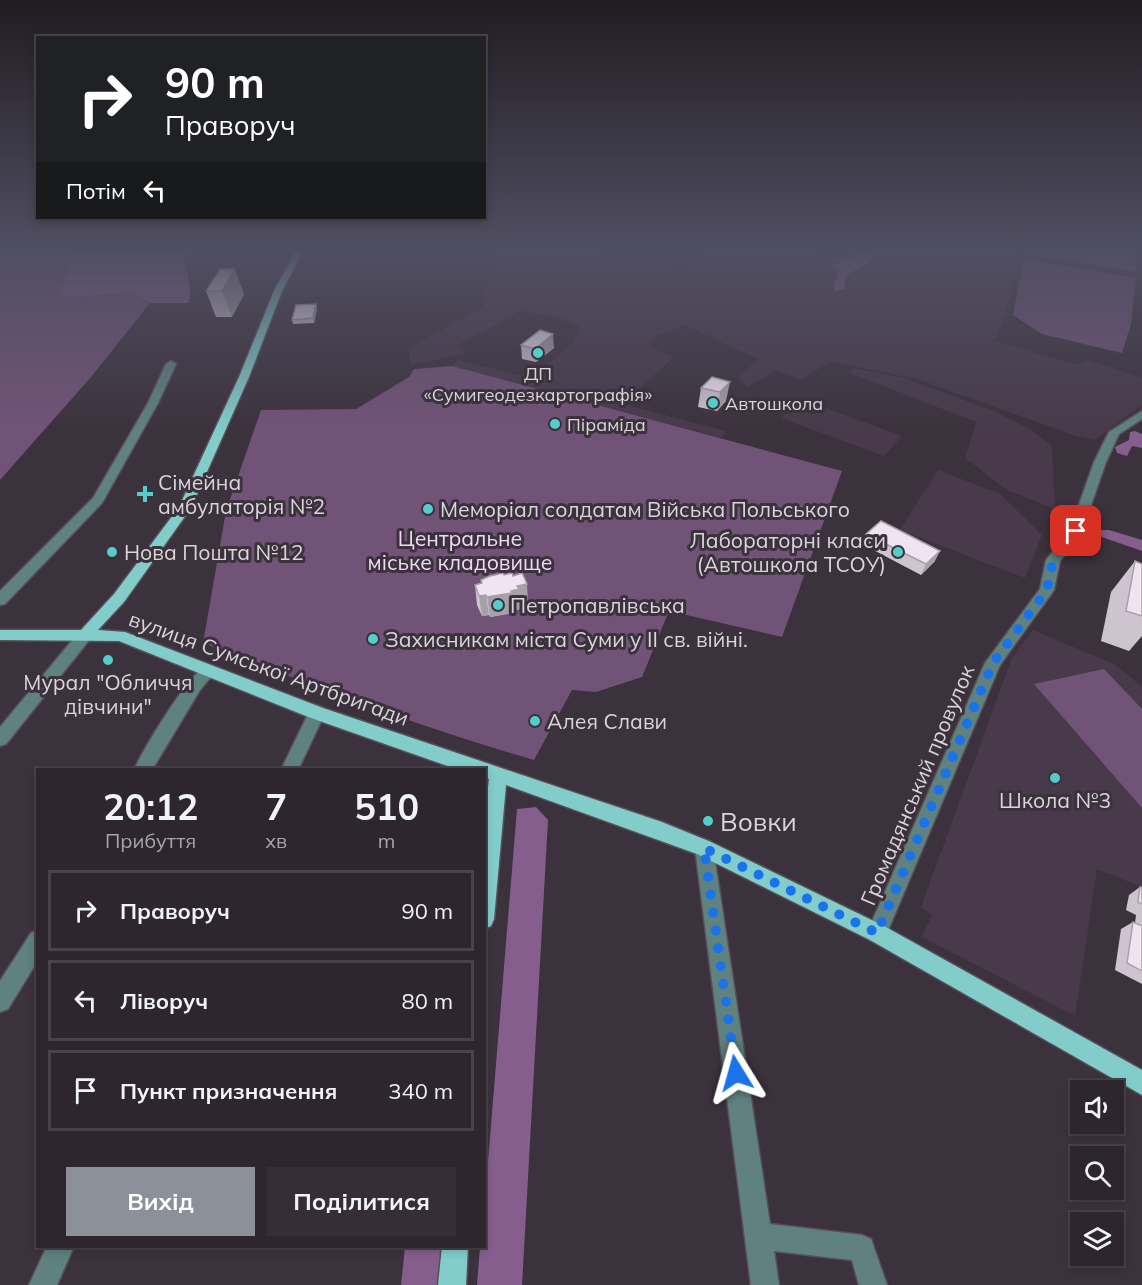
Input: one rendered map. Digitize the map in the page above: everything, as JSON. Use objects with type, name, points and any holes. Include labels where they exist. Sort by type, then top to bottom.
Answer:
[{"type":"main road","points":[[85,635],[119,598],[185,508],[244,376],[270,311]]},
{"type":"main road","name":"вулиця Сумської Артбригади","points":[[0,635],[120,636],[207,672],[476,768]]},
{"type":"main road","points":[[486,846],[488,772]]},
{"type":"main road","name":"вулиця Сумської Артбригади","points":[[488,772],[662,831],[704,848],[877,933],[1142,1083]]},
{"type":"main road","points":[[452,1285],[455,1248]]},
{"type":"street","points":[[0,600],[98,500],[153,403],[171,364]]},
{"type":"street","name":"Громадянський провулок","points":[[877,933],[993,663],[1047,590],[1053,560],[1076,531],[1100,462],[1114,432],[1142,414]]},
{"type":"street","points":[[0,739],[85,635]]},
{"type":"street","points":[[143,768],[194,686],[207,672]]},
{"type":"street","points":[[290,768],[318,713]]},
{"type":"street","points":[[704,848],[765,1285]]},
{"type":"street","points":[[0,1001],[36,943]]},
{"type":"street","points":[[759,1236],[862,1248],[873,1285]]},
{"type":"street","points":[[43,1285],[60,1248]]},
{"type":"shaded area","points":[[477,311],[1006,311],[995,341],[1078,365],[1088,360],[1142,378],[1142,405],[1095,440],[1076,436],[917,379],[831,361],[800,380],[776,370],[748,387],[738,377],[759,359],[685,325],[654,337],[650,347],[674,357],[623,404],[726,431],[722,438],[452,366],[458,360],[531,378],[574,342],[580,327],[556,316],[521,311],[459,344],[465,354],[410,365],[409,348]]},
{"type":"shaded area","points":[[854,368],[904,378],[996,412],[1031,430],[1052,446],[1055,509],[1007,490],[965,458],[976,422],[850,373]]},
{"type":"shaded area","points":[[795,407],[814,414],[823,407],[902,436],[884,456],[781,418]]},
{"type":"shaded area","points":[[1135,431],[1142,434],[1142,448],[1132,446],[1127,456],[1117,453],[1115,447],[1129,440],[1130,432]]},
{"type":"shaded area","points":[[938,470],[1000,494],[1042,535],[1025,578],[900,530]]},
{"type":"shaded area","points":[[1097,530],[1109,530],[1142,540],[1142,551],[1099,536],[1095,533]]},
{"type":"shaded area","name":"Школа №3","points":[[1033,630],[1116,665],[1142,687],[1142,887],[1097,869],[1075,1016],[922,937],[932,915],[921,907],[1012,658]]},
{"type":"shaded area","points":[[536,807],[548,820],[522,1285],[477,1285],[480,1248],[486,1248],[486,1186],[517,809]]},
{"type":"shaded area","points":[[405,1248],[445,1248],[441,1285],[401,1285]]},
{"type":"green space","points":[[0,311],[144,311],[91,377],[0,480]]},
{"type":"green space","points":[[1014,311],[1132,311],[1122,353],[1042,334],[1013,315]]},
{"type":"green space","name":"Центральне міське кладовище","points":[[452,366],[842,471],[782,637],[669,611],[642,677],[596,692],[572,690],[534,760],[409,720],[203,643],[226,511],[261,410],[356,409],[409,377],[414,369]]},
{"type":"green space","points":[[1104,669],[1142,709],[1142,808],[1034,684]]},
{"type":"building","points":[[294,311],[315,311],[313,318],[292,320]]},
{"type":"building","points":[[540,330],[553,334],[535,349],[521,345]]},
{"type":"building","points":[[712,377],[730,382],[720,392],[701,388]]},
{"type":"building","points":[[881,521],[940,551],[926,564],[866,534]]},
{"type":"building","points":[[1135,561],[1142,564],[1142,616],[1126,611]]},
{"type":"building","points":[[503,573],[504,575],[512,573],[513,576],[522,573],[527,584],[517,586],[519,589],[511,591],[512,593],[479,596],[475,585],[482,583],[481,580],[490,576]]},
{"type":"building","points":[[1140,887],[1142,888],[1142,904],[1138,902]]},
{"type":"building","points":[[1133,922],[1142,926],[1142,971],[1127,963]]},
{"type":"place","name":"ДП «Сумигеодезкартографія»","points":[[538,353]]},
{"type":"place","name":"Автошкола","points":[[713,403]]},
{"type":"place","name":"Піраміда","points":[[555,424]]},
{"type":"place","name":"Сімейна амбулаторія №2","points":[[145,494]]},
{"type":"place","name":"Меморіал солдатам Війська Польського","points":[[428,509]]},
{"type":"place","name":"Нова Пошта №12","points":[[112,552]]},
{"type":"place","name":"Лабораторні класи (Автошкола ТСОУ)","points":[[898,552]]},
{"type":"place","name":"Петропавлівська","points":[[498,605]]},
{"type":"place","name":"Захисникам міста Суми у ІІ св. війні.","points":[[373,639]]},
{"type":"place","name":"Мурал \"Обличчя дівчини\"","points":[[108,660]]},
{"type":"place","name":"Алея Слави","points":[[535,721]]},
{"type":"place","name":"Школа №3","points":[[1055,778]]},
{"type":"place","name":"Вовки","points":[[708,821]]},
{"type":"route","points":[[736,1073],[704,848],[877,933],[993,663],[1047,590],[1053,560],[1076,531]]}]
